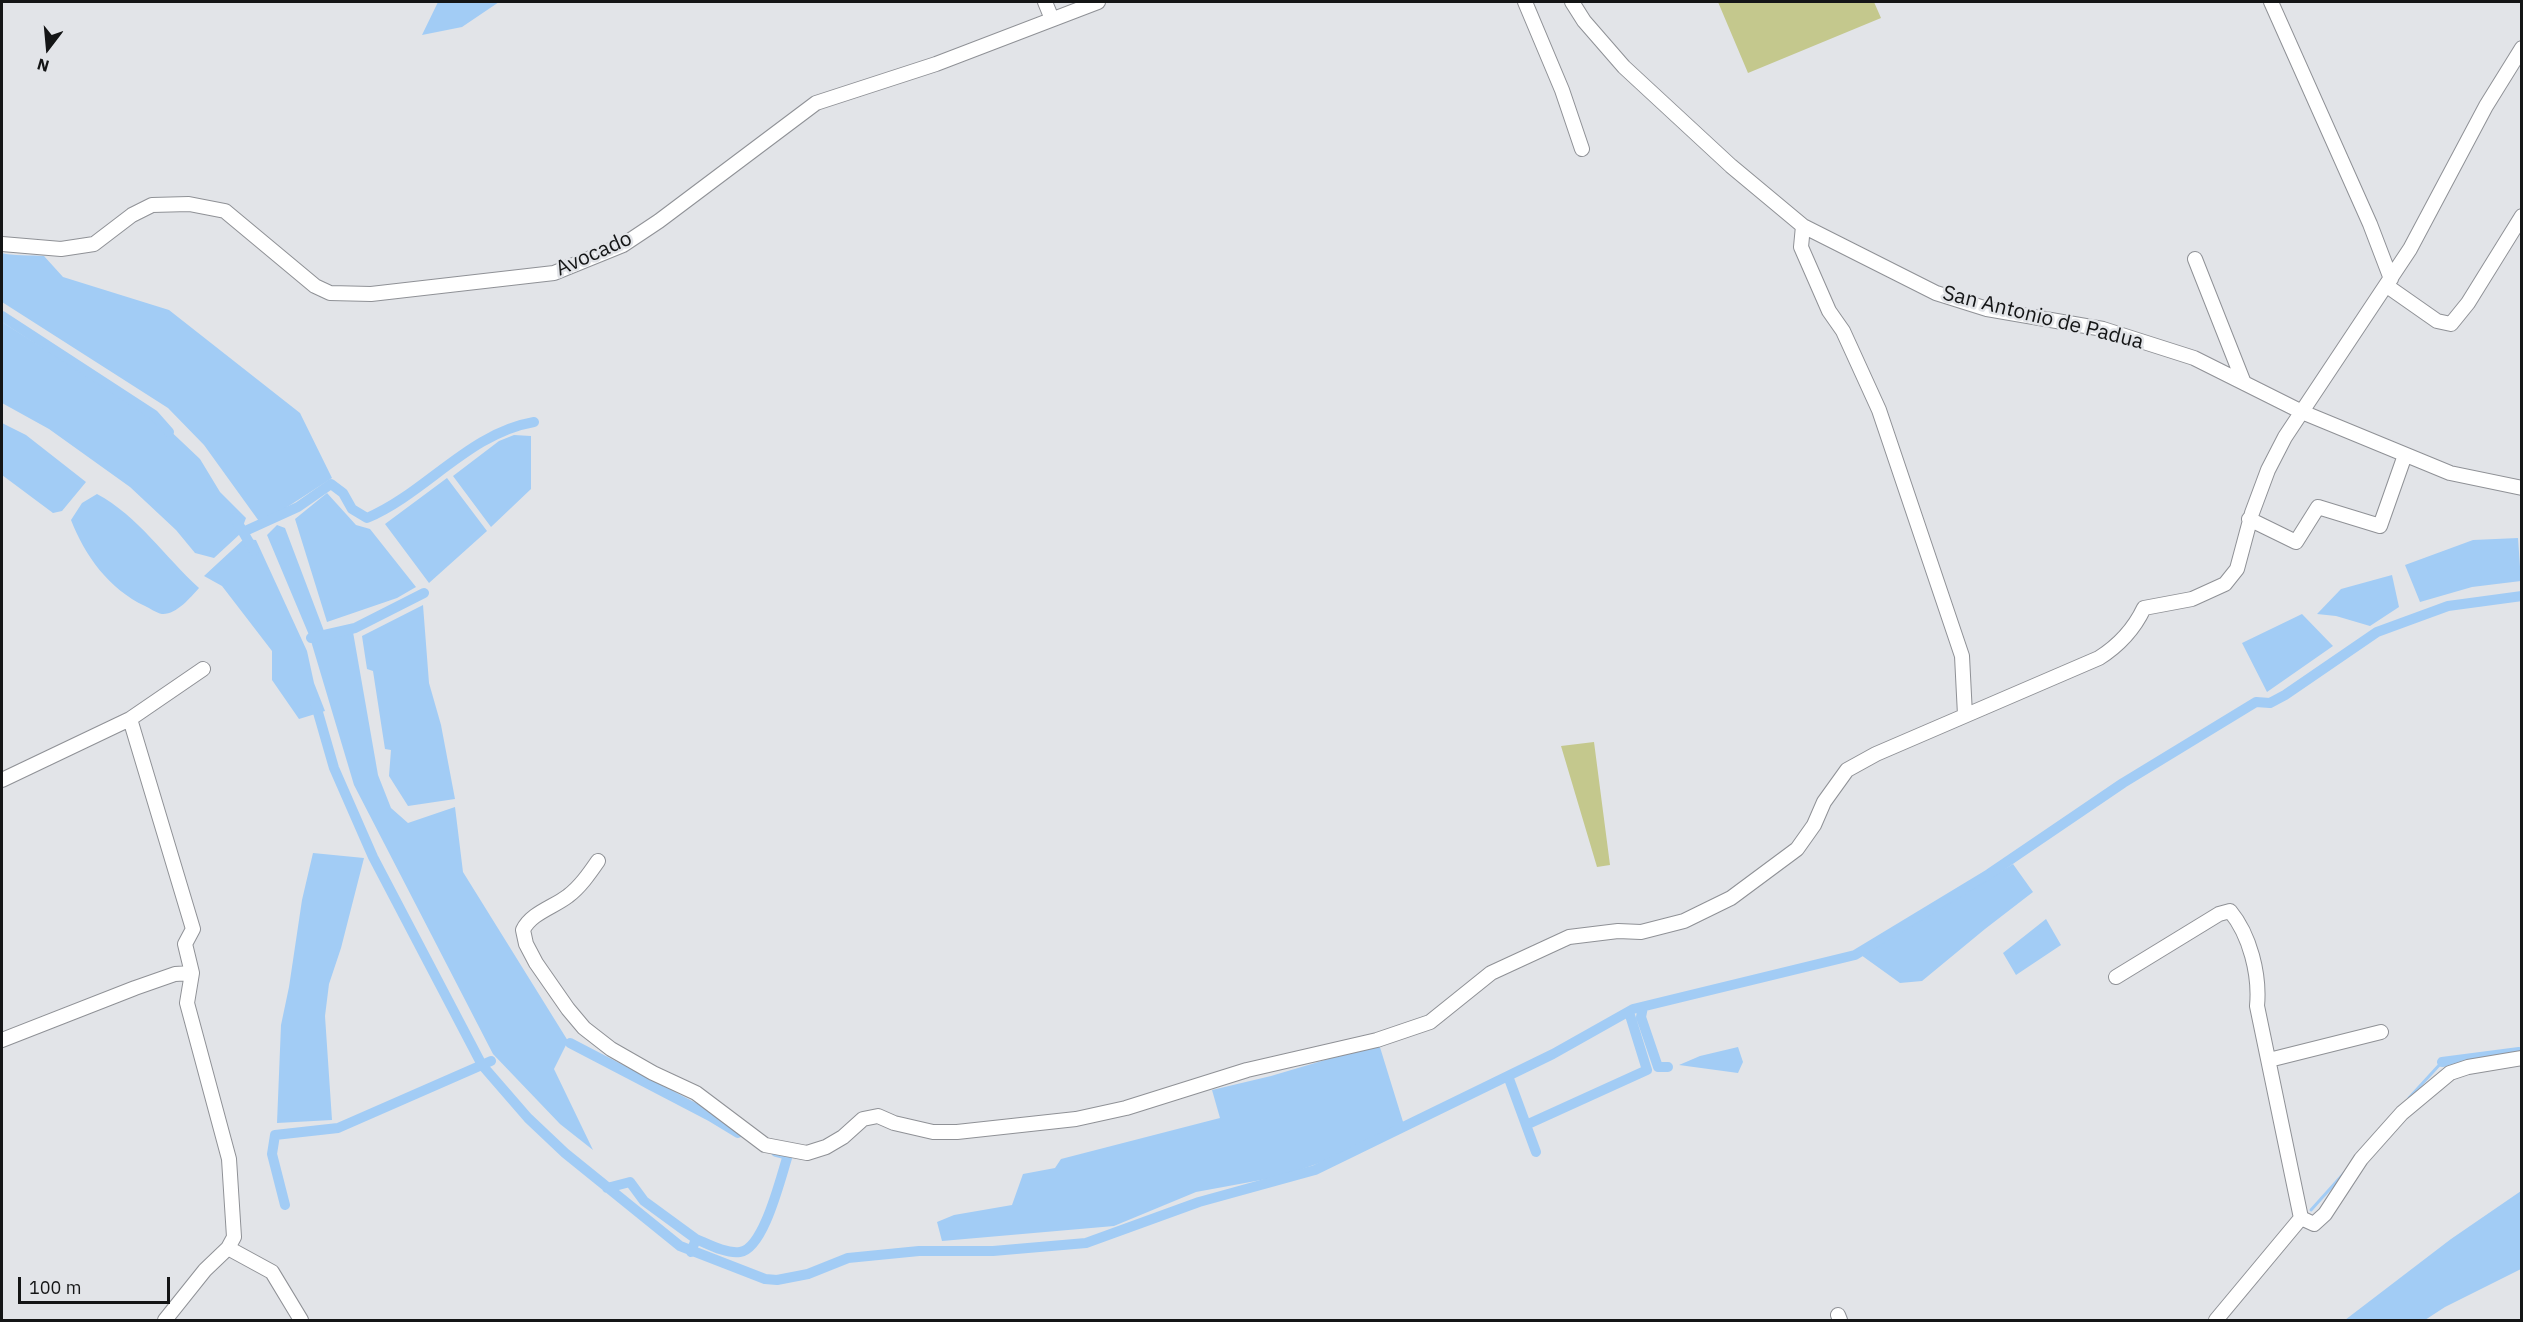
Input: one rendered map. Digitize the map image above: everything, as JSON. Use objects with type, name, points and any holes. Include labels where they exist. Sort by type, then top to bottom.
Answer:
[{"type":"street","points":[[1045,2],[1052,19]]},
{"type":"street","name":"Avocado","points":[[2,244],[61,249],[94,244],[132,215],[152,205],[189,204],[225,211],[315,286],[330,293],[371,294],[554,273],[623,245],[659,221],[816,103],[936,64],[1098,2]]},
{"type":"street","points":[[1525,2],[1562,90],[1582,149]]},
{"type":"street","name":"San Antonio de Padua","points":[[1572,2],[1584,21],[1624,67],[1731,166],[1803,226],[1936,293],[1987,309],[2103,329],[2194,358],[2302,412],[2404,455],[2463,478],[2522,488]]},
{"type":"street","points":[[2271,2],[2370,224],[2389,282],[2437,321],[2451,324],[2468,303],[2522,216]]},
{"type":"street","points":[[598,861],[585,880],[568,896],[530,919],[523,930],[526,945],[568,1009],[584,1028],[611,1049],[653,1073],[696,1093],[765,1145],[807,1153],[826,1147],[843,1137],[863,1119],[878,1116],[933,1132],[957,1132],[1076,1119],[1126,1108],[1247,1070],[1377,1040],[1430,1022],[1491,973],[1569,937],[1618,931],[1641,932],[1684,921],[1731,898],[1797,849],[1815,825],[1824,802],[1846,770],[1876,754],[2099,658],[2116,647],[2138,620],[2144,608],[2192,599],[2224,585],[2237,569],[2250,519],[2268,470],[2285,437],[2410,249],[2486,106],[2522,48]]},
{"type":"street","points":[[1803,226],[1801,247],[1829,311],[1843,331],[1879,410],[1962,656],[1965,715]]},
{"type":"street","points":[[2195,259],[2244,383]]},
{"type":"street","points":[[2250,519],[2296,542],[2318,507],[2380,526],[2404,455]]},
{"type":"street","points":[[2,780],[130,719],[203,669]]},
{"type":"street","points":[[130,719],[193,929],[185,944],[192,973],[187,1003],[229,1160],[234,1237],[228,1248],[205,1270],[165,1320]]},
{"type":"street","points":[[2115,976],[2219,914],[2230,911],[2242,925],[2259,985],[2257,1006],[2301,1218]]},
{"type":"street","points":[[2,1040],[135,988],[175,974],[192,973]]},
{"type":"street","points":[[2269,1060],[2381,1032]]},
{"type":"street","points":[[2301,1218],[2314,1224],[2325,1214],[2361,1159],[2402,1113],[2450,1073],[2468,1067],[2522,1058]]},
{"type":"street","points":[[2216,1320],[2301,1218]]},
{"type":"street","points":[[228,1248],[272,1272],[302,1320]]},
{"type":"green space","points":[[1718,2],[1874,2],[1881,18],[1748,73]]},
{"type":"green space","points":[[1594,742],[1610,865],[1597,867],[1561,746]]},
{"type":"water","points":[[438,2],[499,2],[462,27],[422,35]]},
{"type":"water","points":[[2,253],[44,256],[63,277],[169,310],[300,413],[332,478],[261,524],[204,445],[168,408],[2,302]]},
{"type":"water","points":[[2,322],[163,424],[200,459],[220,492],[246,518],[240,534],[214,558],[195,553],[176,530],[130,487],[49,429],[2,403]]},
{"type":"water","points":[[2,423],[26,435],[86,482],[62,511],[53,513],[2,475]]},
{"type":"water","points":[[514,435],[531,436],[531,489],[491,527],[453,476],[499,441]]},
{"type":"water","points":[[447,478],[487,531],[429,583],[385,524]]},
{"type":"water","points":[[327,493],[356,525],[370,529],[416,587],[397,598],[327,622],[295,519]]},
{"type":"water","points":[[97,494],[112,503],[138,525],[199,588],[177,609],[162,614],[132,599],[109,581],[91,559],[71,520],[82,503]]},
{"type":"water","points":[[277,525],[285,528],[324,631],[309,635],[267,535]]},
{"type":"water","points":[[2518,538],[2521,581],[2472,587],[2420,602],[2405,565],[2473,540]]},
{"type":"water","points":[[244,539],[256,540],[307,651],[314,683],[325,711],[299,719],[272,680],[272,651],[222,586],[204,576]]},
{"type":"water","points":[[2392,575],[2399,607],[2370,626],[2336,616],[2317,614],[2341,589]]},
{"type":"water","points":[[423,605],[429,683],[441,725],[455,799],[408,806],[389,776],[391,750],[385,749],[373,671],[367,669],[362,636]]},
{"type":"water","points":[[2302,614],[2333,646],[2267,692],[2242,643]]},
{"type":"water","points":[[353,632],[378,775],[391,808],[408,823],[455,807],[463,872],[568,1041],[554,1069],[593,1150],[560,1124],[493,1054],[354,785],[311,641]]},
{"type":"water","points":[[313,853],[364,858],[341,948],[329,984],[325,1016],[332,1120],[277,1123],[281,1025],[302,900]]},
{"type":"water","points":[[2013,864],[2033,892],[1922,981],[1900,983],[1861,955]]},
{"type":"water","points":[[2046,919],[2061,945],[2016,975],[2003,953]]},
{"type":"water","points":[[1379,1044],[1404,1125],[1322,1162],[1283,1176],[1196,1192],[1114,1226],[942,1241],[937,1222],[954,1215],[1012,1205],[1023,1174],[1055,1168],[1061,1159],[1220,1118],[1212,1090],[1271,1076]]},
{"type":"water","points":[[1738,1047],[1743,1062],[1738,1073],[1679,1065],[1700,1056]]},
{"type":"water","points":[[2521,1191],[2521,1269],[2445,1307],[2425,1320],[2345,1320],[2451,1239]]},
{"type":"waterway","points":[[2,316],[154,415],[169,432]]},
{"type":"waterway","points":[[243,532],[298,507],[331,484],[343,493],[352,509],[367,518],[409,494],[489,438],[511,428],[534,422]]},
{"type":"waterway","points":[[235,518],[254,551]]},
{"type":"waterway","points":[[311,638],[355,628],[424,593]]},
{"type":"waterway","points":[[315,702],[334,768],[373,857],[482,1065],[528,1118],[565,1153],[680,1246],[765,1279],[777,1280],[808,1274],[848,1258],[919,1251],[993,1251],[1086,1243],[1199,1202],[1315,1170],[1553,1054],[1633,1009],[1855,955],[1989,874],[2123,783],[2256,702],[2270,703],[2285,695],[2377,632],[2448,606],[2522,596]]},
{"type":"waterway","points":[[1643,1007],[1641,1017],[1658,1067],[1668,1067]]},
{"type":"waterway","points":[[1526,1125],[1647,1070],[1629,1012]]},
{"type":"waterway","points":[[570,1043],[738,1133]]},
{"type":"waterway","points":[[2442,1062],[2519,1052]]},
{"type":"waterway","points":[[285,1205],[272,1154],[275,1135],[338,1128],[491,1061]]},
{"type":"waterway","points":[[2409,1098],[2442,1062]]},
{"type":"waterway","points":[[1508,1076],[1536,1152]]},
{"type":"waterway","points":[[691,1252],[696,1239],[729,1252],[740,1252],[749,1248],[757,1239],[776,1194],[788,1155],[776,1152]]},
{"type":"waterway","points":[[2311,1210],[2346,1171]]},
{"type":"waterway","points":[[607,1188],[630,1182],[644,1201],[696,1239]]}]
